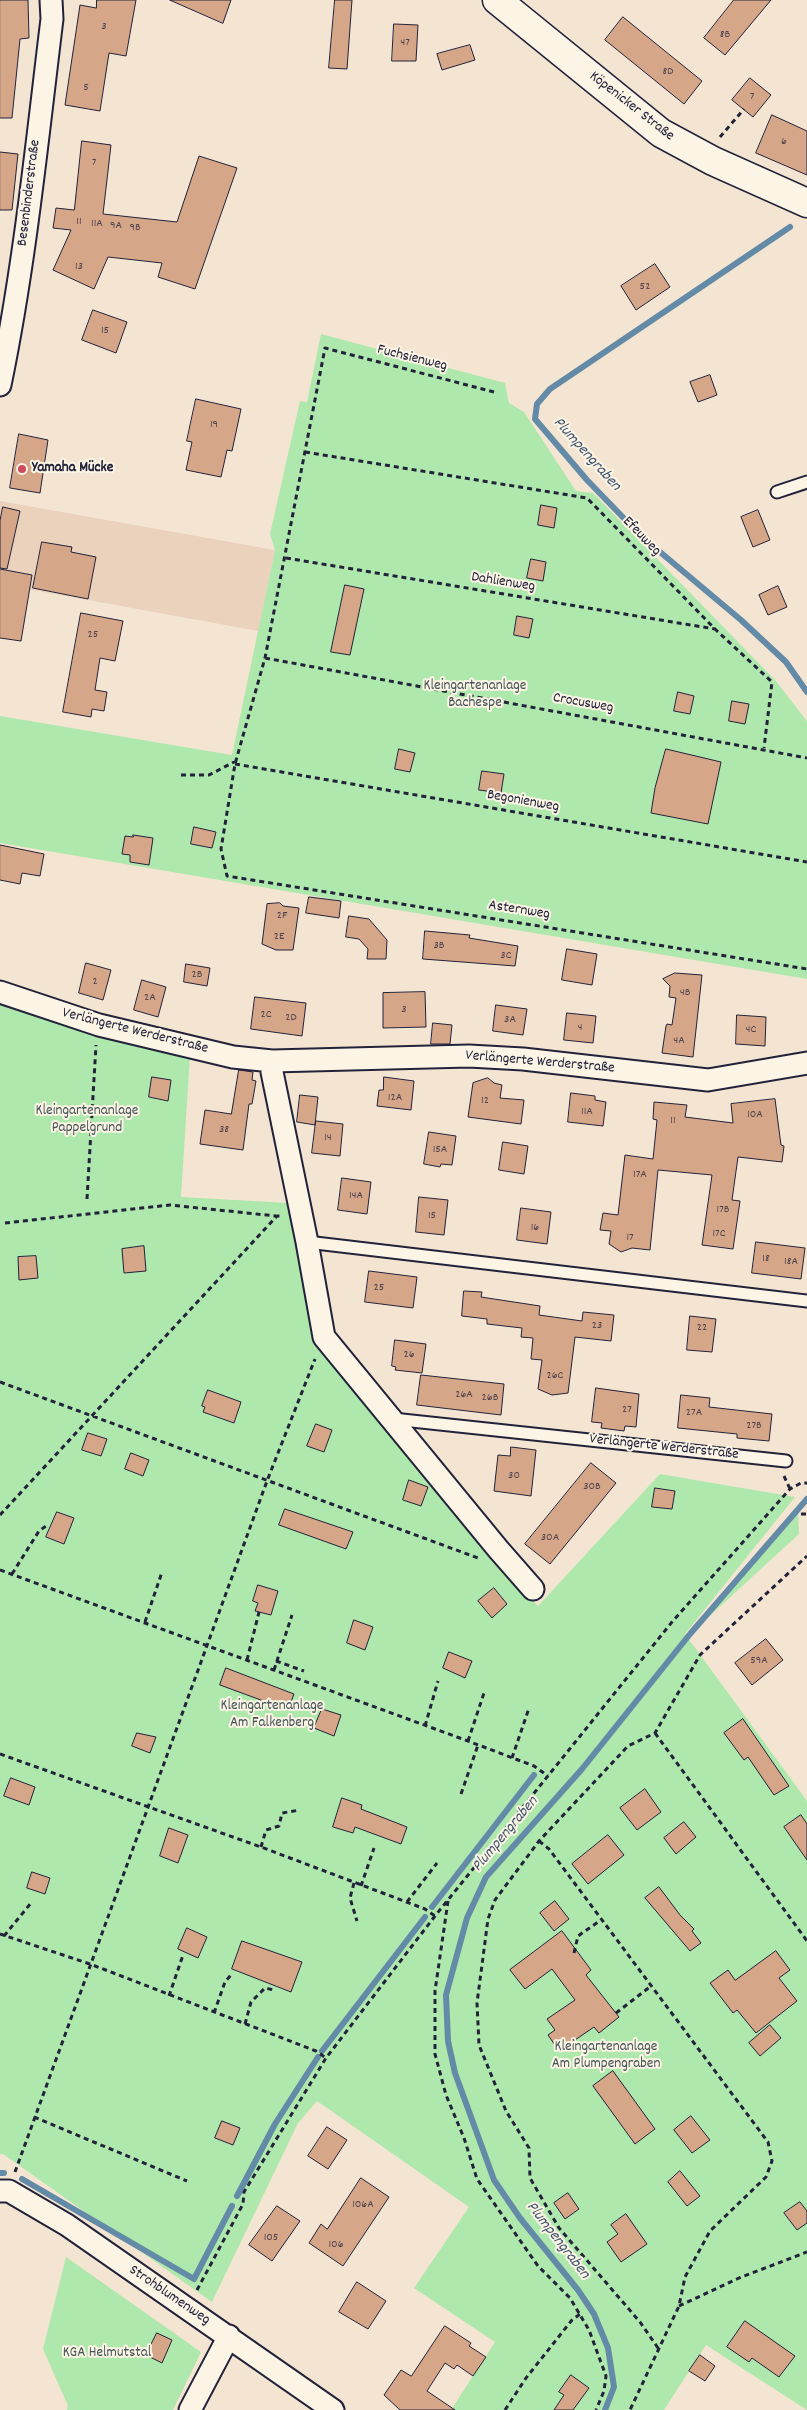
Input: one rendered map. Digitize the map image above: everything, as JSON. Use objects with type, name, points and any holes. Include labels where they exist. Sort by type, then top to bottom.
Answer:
[{"type":"main road","name":"Köpenicker Straße","points":[[497,0],[662,133],[706,158],[807,203]]},
{"type":"street","name":"Besenbinderstraße","points":[[0,385],[13,323],[32,188],[52,18],[51,0]]},
{"type":"street","name":"Verlängerte Werderstraße","points":[[0,992],[99,1025],[233,1057],[272,1061],[469,1056],[523,1059],[708,1080],[807,1063]]},
{"type":"street","points":[[272,1061],[272,1072],[307,1242],[324,1337],[533,1589]]},
{"type":"street","name":"Strohblumenweg","points":[[4,2191],[67,2226],[333,2410]]},
{"type":"street","points":[[190,2410],[228,2336]]},
{"type":"lane","points":[[777,492],[807,482]]},
{"type":"lane","points":[[307,1242],[807,1301]]},
{"type":"lane","name":"Verlängerte Werderstraße","points":[[393,1419],[786,1461]]},
{"type":"path","points":[[718,139],[744,109]]},
{"type":"path","name":"Fuchsienweg","points":[[305,452],[325,348],[494,392]]},
{"type":"path","points":[[181,775],[209,775],[236,763],[266,658],[305,452]]},
{"type":"path","name":"Efeuweg","points":[[305,452],[587,498],[716,629],[772,682],[764,748]]},
{"type":"path","name":"Dahlienweg","points":[[286,558],[716,629]]},
{"type":"path","name":"Crocusweg","points":[[266,658],[764,748],[807,758]]},
{"type":"path","name":"Begonienweg","points":[[236,763],[807,862]]},
{"type":"path","name":"Asternweg","points":[[236,763],[220,849],[227,876],[807,969]]},
{"type":"path","points":[[87,1199],[99,1025]]},
{"type":"path","points":[[5,1223],[170,1206],[276,1216],[301,1213]]},
{"type":"path","points":[[0,1516],[276,1216]]},
{"type":"path","points":[[4,2191],[34,2118],[209,1646],[267,1481],[324,1337]]},
{"type":"path","points":[[0,1382],[481,1559],[490,1561],[498,1549]]},
{"type":"path","points":[[186,2309],[243,2204],[244,2192],[326,2058],[435,1916],[672,1622],[790,1489],[801,1483],[807,1483]]},
{"type":"path","points":[[801,1514],[807,1514]]},
{"type":"path","points":[[12,1574],[39,1531],[46,1526]]},
{"type":"path","points":[[658,2348],[640,2322],[559,2228],[530,2178],[529,2148],[506,2111],[479,2045],[477,2003],[488,1919],[494,1900],[539,1841],[628,1746],[655,1734],[700,1655],[807,1556]]},
{"type":"path","points":[[0,1570],[468,1741],[534,1766],[548,1776]]},
{"type":"path","points":[[145,1622],[162,1572]]},
{"type":"path","points":[[247,1660],[259,1612]]},
{"type":"path","points":[[274,1670],[292,1615]]},
{"type":"path","points":[[276,1661],[304,1671]]},
{"type":"path","points":[[425,1726],[438,1681]]},
{"type":"path","points":[[468,1741],[484,1693]]},
{"type":"path","points":[[512,1758],[528,1708]]},
{"type":"path","points":[[655,1734],[807,1941]]},
{"type":"path","points":[[461,1794],[478,1745]]},
{"type":"path","points":[[0,1754],[261,1847],[425,1909],[435,1916]]},
{"type":"path","points":[[261,1847],[266,1830],[279,1826],[282,1814],[300,1810]]},
{"type":"path","points":[[539,1841],[549,1849],[768,2142],[772,2161],[766,2178],[710,2231],[685,2277],[679,2306],[630,2410]]},
{"type":"path","points":[[361,1886],[374,1848]]},
{"type":"path","points":[[407,1902],[437,1863]]},
{"type":"path","points":[[354,1883],[350,1898],[357,1921]]},
{"type":"path","points":[[448,1900],[436,1991],[435,2054],[446,2095],[464,2138],[477,2179],[538,2266],[570,2298],[589,2330],[606,2376],[604,2392],[596,2410]]},
{"type":"path","points":[[31,1903],[2,1935],[90,1964],[316,2051],[326,2058]]},
{"type":"path","points":[[574,1953],[578,1936],[601,1920]]},
{"type":"path","points":[[169,1996],[183,1955]]},
{"type":"path","points":[[214,2013],[226,1982],[231,1975]]},
{"type":"path","points":[[616,2013],[651,1986]]},
{"type":"path","points":[[245,2024],[251,2002],[265,1988],[274,1990]]},
{"type":"path","points":[[34,2118],[187,2181]]},
{"type":"path","points":[[679,2306],[739,2278],[807,2252]]},
{"type":"path","points":[[505,2410],[572,2320],[580,2314]]},
{"type":"shaded area","points":[[0,501],[275,550],[258,631],[0,584]]},
{"type":"green space","name":"Kleingartenanlage Bachespe","points":[[321,334],[505,383],[509,403],[524,412],[576,491],[593,493],[775,680],[807,721],[807,979],[0,843],[0,716],[232,755],[275,550],[270,534],[300,401],[307,402]]},
{"type":"green space","name":"Kleingartenanlage Am Falkenberg","points":[[0,1002],[190,1056],[181,1197],[289,1203],[311,1327],[495,1561],[538,1606],[660,1474],[795,1497],[685,1634],[807,1801],[807,2410],[706,2345],[664,2410],[451,2410],[495,2342],[414,2288],[469,2207],[317,2101],[298,2123],[212,2302],[3,2154],[0,2154]]},
{"type":"green space","points":[[798,1509],[799,1534],[690,1634]]},
{"type":"green space","name":"KGA Helmutstal","points":[[66,2257],[201,2352],[173,2410],[67,2410],[68,2406],[43,2349]]},
{"type":"building","points":[[0,0],[28,0],[29,38],[20,39],[12,118],[0,118]]},
{"type":"building","points":[[97,0],[136,0],[126,56],[109,53],[100,111],[65,105],[80,5],[96,8]]},
{"type":"building","points":[[170,0],[231,0],[223,23]]},
{"type":"building","points":[[335,0],[352,0],[347,69],[329,68]]},
{"type":"building","points":[[734,0],[771,0],[725,55],[704,38]]},
{"type":"building","points":[[623,17],[702,81],[684,104],[605,40]]},
{"type":"building","points":[[394,24],[418,25],[416,61],[392,61]]},
{"type":"building","points":[[470,45],[475,60],[442,70],[437,54]]},
{"type":"building","points":[[750,78],[771,95],[753,117],[732,100]]},
{"type":"building","points":[[772,115],[807,131],[807,175],[756,153]]},
{"type":"building","points":[[82,141],[111,145],[103,214],[177,222],[199,156],[237,168],[195,289],[158,277],[162,263],[108,257],[94,289],[53,270],[71,230],[53,228],[56,208],[74,210]]},
{"type":"building","points":[[0,152],[18,154],[12,210],[0,210]]},
{"type":"building","points":[[655,264],[670,287],[636,310],[621,286]]},
{"type":"building","points":[[93,310],[127,322],[116,353],[82,340]]},
{"type":"building","points":[[710,375],[717,395],[698,402],[690,382]]},
{"type":"building","points":[[196,399],[241,409],[232,451],[227,450],[221,477],[186,470],[192,442],[187,441]]},
{"type":"building","points":[[19,434],[48,440],[40,493],[10,488]]},
{"type":"building","points":[[541,505],[557,508],[554,528],[538,525]]},
{"type":"building","points":[[3,507],[20,511],[7,569],[0,568],[0,521]]},
{"type":"building","points":[[758,510],[770,540],[753,547],[741,517]]},
{"type":"building","points":[[42,542],[72,547],[71,552],[96,557],[88,599],[33,588]]},
{"type":"building","points":[[531,559],[546,562],[543,581],[527,578]]},
{"type":"building","points":[[0,569],[32,575],[21,641],[0,638]]},
{"type":"building","points":[[345,585],[364,589],[350,655],[331,652]]},
{"type":"building","points":[[778,586],[787,607],[768,615],[759,595]]},
{"type":"building","points":[[81,613],[123,621],[115,661],[100,658],[95,690],[107,692],[104,711],[92,709],[91,717],[63,712]]},
{"type":"building","points":[[517,616],[533,619],[529,638],[514,635]]},
{"type":"building","points":[[678,692],[694,696],[690,714],[674,711]]},
{"type":"building","points":[[732,701],[749,704],[745,724],[729,721]]},
{"type":"building","points":[[399,749],[415,753],[410,772],[395,769]]},
{"type":"building","points":[[666,749],[721,762],[708,824],[651,813],[655,788]]},
{"type":"building","points":[[482,771],[504,774],[501,793],[479,790]]},
{"type":"building","points":[[194,827],[216,832],[212,848],[191,844]]},
{"type":"building","points":[[133,835],[153,838],[149,865],[130,862],[130,855],[122,854],[125,836],[133,837]]},
{"type":"building","points":[[0,845],[44,854],[40,876],[22,873],[20,884],[0,880]]},
{"type":"building","points":[[309,897],[341,901],[339,918],[306,913]]},
{"type":"building","points":[[280,903],[283,906],[299,908],[293,950],[276,950],[262,944],[267,904]]},
{"type":"building","points":[[349,916],[369,919],[387,940],[386,959],[367,959],[368,949],[359,939],[346,937]]},
{"type":"building","points":[[425,931],[470,935],[469,938],[518,946],[515,966],[423,959]]},
{"type":"building","points":[[567,949],[597,954],[592,985],[562,980]]},
{"type":"building","points":[[86,963],[111,970],[103,1000],[79,993]]},
{"type":"building","points":[[186,964],[210,968],[207,986],[184,982]]},
{"type":"building","points":[[675,973],[702,975],[693,1057],[662,1053],[666,1026],[667,1024],[672,1025],[676,998],[669,997],[670,986],[663,979]]},
{"type":"building","points":[[142,980],[166,987],[158,1017],[134,1010]]},
{"type":"building","points":[[425,992],[426,1027],[383,1028],[383,993]]},
{"type":"building","points":[[255,997],[306,1003],[302,1036],[251,1029]]},
{"type":"building","points":[[496,1005],[527,1009],[523,1035],[493,1031]]},
{"type":"building","points":[[567,1013],[596,1016],[593,1043],[564,1040]]},
{"type":"building","points":[[737,1015],[766,1017],[765,1046],[736,1044]]},
{"type":"building","points":[[433,1023],[452,1025],[450,1044],[431,1044]]},
{"type":"building","points":[[239,1070],[253,1072],[252,1080],[256,1081],[252,1104],[249,1104],[243,1150],[200,1144],[205,1110],[231,1114]]},
{"type":"building","points":[[152,1077],[171,1080],[168,1101],[149,1097]]},
{"type":"building","points":[[384,1077],[414,1081],[411,1110],[377,1106],[379,1090],[383,1090]]},
{"type":"building","points":[[488,1078],[494,1083],[502,1085],[500,1098],[524,1100],[521,1124],[468,1117],[473,1083]]},
{"type":"building","points":[[571,1093],[595,1096],[595,1100],[606,1102],[603,1126],[568,1122]]},
{"type":"building","points":[[300,1095],[318,1097],[315,1125],[297,1122]]},
{"type":"building","points":[[775,1099],[781,1145],[784,1146],[782,1162],[738,1157],[732,1200],[740,1201],[733,1249],[702,1245],[712,1175],[658,1170],[650,1250],[632,1248],[621,1252],[609,1244],[611,1231],[600,1230],[603,1213],[618,1215],[625,1155],[653,1159],[657,1120],[653,1119],[654,1102],[687,1105],[685,1117],[733,1123],[731,1104]]},
{"type":"building","points":[[316,1121],[343,1124],[340,1156],[312,1153]]},
{"type":"building","points":[[429,1132],[456,1136],[452,1165],[441,1164],[440,1167],[424,1164]]},
{"type":"building","points":[[503,1142],[528,1146],[524,1174],[499,1170]]},
{"type":"building","points":[[342,1178],[371,1182],[367,1214],[338,1210]]},
{"type":"building","points":[[419,1197],[448,1200],[444,1235],[416,1232]]},
{"type":"building","points":[[521,1208],[551,1212],[547,1244],[517,1240]]},
{"type":"building","points":[[756,1242],[805,1248],[801,1279],[752,1273]]},
{"type":"building","points":[[144,1246],[146,1271],[124,1273],[122,1249]]},
{"type":"building","points":[[36,1256],[38,1278],[19,1280],[18,1257]]},
{"type":"building","points":[[369,1271],[417,1277],[413,1308],[365,1302]]},
{"type":"building","points":[[464,1291],[482,1292],[481,1297],[540,1306],[539,1315],[582,1321],[583,1312],[614,1315],[611,1341],[575,1337],[568,1393],[552,1395],[538,1389],[542,1360],[531,1359],[533,1338],[521,1337],[522,1328],[487,1324],[487,1319],[462,1316]]},
{"type":"building","points":[[690,1316],[716,1319],[712,1352],[687,1350]]},
{"type":"building","points":[[395,1340],[426,1344],[422,1373],[395,1370],[396,1367],[392,1366]]},
{"type":"building","points":[[421,1375],[504,1384],[501,1415],[417,1405]]},
{"type":"building","points":[[596,1388],[639,1394],[636,1427],[625,1426],[624,1431],[601,1428],[602,1423],[592,1422]]},
{"type":"building","points":[[208,1390],[241,1402],[234,1423],[203,1412],[205,1407],[202,1406]]},
{"type":"building","points":[[681,1395],[710,1398],[709,1407],[772,1414],[769,1441],[737,1438],[737,1434],[678,1428]]},
{"type":"building","points":[[316,1424],[332,1430],[324,1452],[307,1446]]},
{"type":"building","points":[[88,1433],[107,1439],[101,1456],[82,1450]]},
{"type":"building","points":[[511,1447],[536,1450],[531,1496],[494,1491],[498,1455],[510,1456]]},
{"type":"building","points":[[131,1453],[149,1460],[143,1476],[125,1469]]},
{"type":"building","points":[[591,1463],[616,1483],[550,1564],[525,1544]]},
{"type":"building","points":[[409,1480],[428,1487],[421,1506],[403,1500]]},
{"type":"building","points":[[655,1488],[675,1491],[672,1509],[652,1507]]},
{"type":"building","points":[[285,1509],[353,1532],[346,1549],[279,1525]]},
{"type":"building","points":[[57,1512],[74,1518],[64,1544],[46,1537]]},
{"type":"building","points":[[258,1585],[278,1591],[271,1615],[255,1611],[258,1603],[253,1601]]},
{"type":"building","points":[[494,1588],[507,1604],[492,1618],[478,1601]]},
{"type":"building","points":[[354,1620],[373,1627],[365,1650],[347,1643]]},
{"type":"building","points":[[766,1639],[783,1660],[752,1685],[735,1663]]},
{"type":"building","points":[[449,1652],[472,1661],[465,1678],[443,1668]]},
{"type":"building","points":[[226,1668],[294,1694],[288,1710],[220,1685]]},
{"type":"building","points":[[322,1709],[341,1715],[334,1736],[314,1728]]},
{"type":"building","points":[[743,1719],[789,1786],[774,1795],[748,1757],[744,1760],[724,1733]]},
{"type":"building","points":[[137,1733],[156,1737],[150,1753],[132,1746]]},
{"type":"building","points":[[11,1778],[35,1787],[29,1805],[4,1796]]},
{"type":"building","points":[[645,1789],[661,1812],[637,1830],[620,1808]]},
{"type":"building","points":[[342,1798],[362,1805],[361,1809],[407,1827],[401,1844],[355,1827],[353,1833],[333,1827]]},
{"type":"building","points":[[801,1815],[807,1824],[807,1860],[784,1827]]},
{"type":"building","points":[[684,1822],[696,1837],[676,1854],[664,1838]]},
{"type":"building","points":[[169,1828],[188,1835],[178,1863],[160,1856]]},
{"type":"building","points":[[608,1835],[624,1855],[588,1884],[572,1864]]},
{"type":"building","points":[[32,1872],[50,1878],[45,1894],[27,1888]]},
{"type":"building","points":[[659,1887],[680,1915],[694,1929],[692,1931],[701,1943],[690,1951],[645,1898]]},
{"type":"building","points":[[555,1901],[569,1919],[554,1931],[540,1913]]},
{"type":"building","points":[[187,1928],[207,1937],[198,1958],[178,1949]]},
{"type":"building","points":[[562,1931],[591,1970],[586,1975],[619,2017],[599,2033],[594,2027],[559,2051],[548,2035],[555,2030],[547,2019],[575,2000],[552,1969],[525,1989],[510,1970]]},
{"type":"building","points":[[242,1941],[302,1962],[291,1992],[232,1969]]},
{"type":"building","points":[[776,1951],[790,1970],[779,1978],[797,2001],[756,2033],[737,2010],[733,2013],[710,1983],[728,1970],[735,1980]]},
{"type":"building","points":[[770,2025],[781,2038],[760,2056],[749,2043]]},
{"type":"building","points":[[613,2071],[655,2129],[635,2144],[593,2086]]},
{"type":"building","points":[[691,2116],[710,2140],[692,2153],[674,2130]]},
{"type":"building","points":[[222,2121],[240,2128],[233,2145],[215,2138]]},
{"type":"building","points":[[327,2127],[347,2140],[328,2169],[308,2156]]},
{"type":"building","points":[[680,2171],[700,2196],[687,2206],[668,2182]]},
{"type":"building","points":[[361,2178],[389,2197],[343,2266],[309,2243],[321,2224],[327,2229]]},
{"type":"building","points":[[568,2193],[579,2209],[565,2219],[554,2203]]},
{"type":"building","points":[[800,2202],[807,2211],[807,2223],[797,2230],[784,2213]]},
{"type":"building","points":[[277,2206],[300,2221],[272,2261],[249,2245]]},
{"type":"building","points":[[626,2214],[647,2244],[621,2262],[607,2242],[618,2234],[611,2225]]},
{"type":"building","points":[[357,2282],[386,2301],[368,2329],[339,2312]]},
{"type":"building","points":[[745,2321],[795,2356],[779,2377],[752,2358],[749,2362],[727,2347]]},
{"type":"building","points":[[445,2326],[471,2343],[469,2346],[486,2357],[473,2376],[457,2365],[454,2369],[445,2363],[427,2391],[455,2410],[400,2410],[384,2395],[401,2370],[411,2376]]},
{"type":"building","points":[[157,2333],[172,2340],[162,2363],[146,2355]]},
{"type":"building","points":[[700,2355],[715,2366],[705,2381],[689,2371]]},
{"type":"building","points":[[571,2375],[589,2388],[573,2410],[554,2410],[564,2395],[559,2392]]},
{"type":"waterway","name":"Plumpengraben","points":[[790,227],[550,389],[537,404],[535,419],[587,480],[641,536],[741,620],[786,662],[807,692]]},
{"type":"waterway","name":"Plumpengraben","points":[[605,2410],[614,2387],[608,2348],[594,2314],[578,2290],[520,2218],[494,2180],[455,2073],[448,2041],[446,1995],[467,1918],[486,1877],[582,1769],[690,1634],[807,1499]]},
{"type":"waterway","points":[[432,1907],[534,1775]]},
{"type":"waterway","points":[[322,2051],[425,1917]]},
{"type":"waterway","points":[[237,2196],[275,2124],[318,2057]]},
{"type":"waterway","points":[[22,2179],[194,2279],[232,2206]]},
{"type":"place","name":"Yamaha Mücke","points":[[22,469]]},
{"type":"park label","name":"Kleingartenanlage Pappelgrund","points":[[87,1120]]},
{"type":"park label","name":"Kleingartenanlage Am Plumpengraben","points":[[606,2056]]}]
